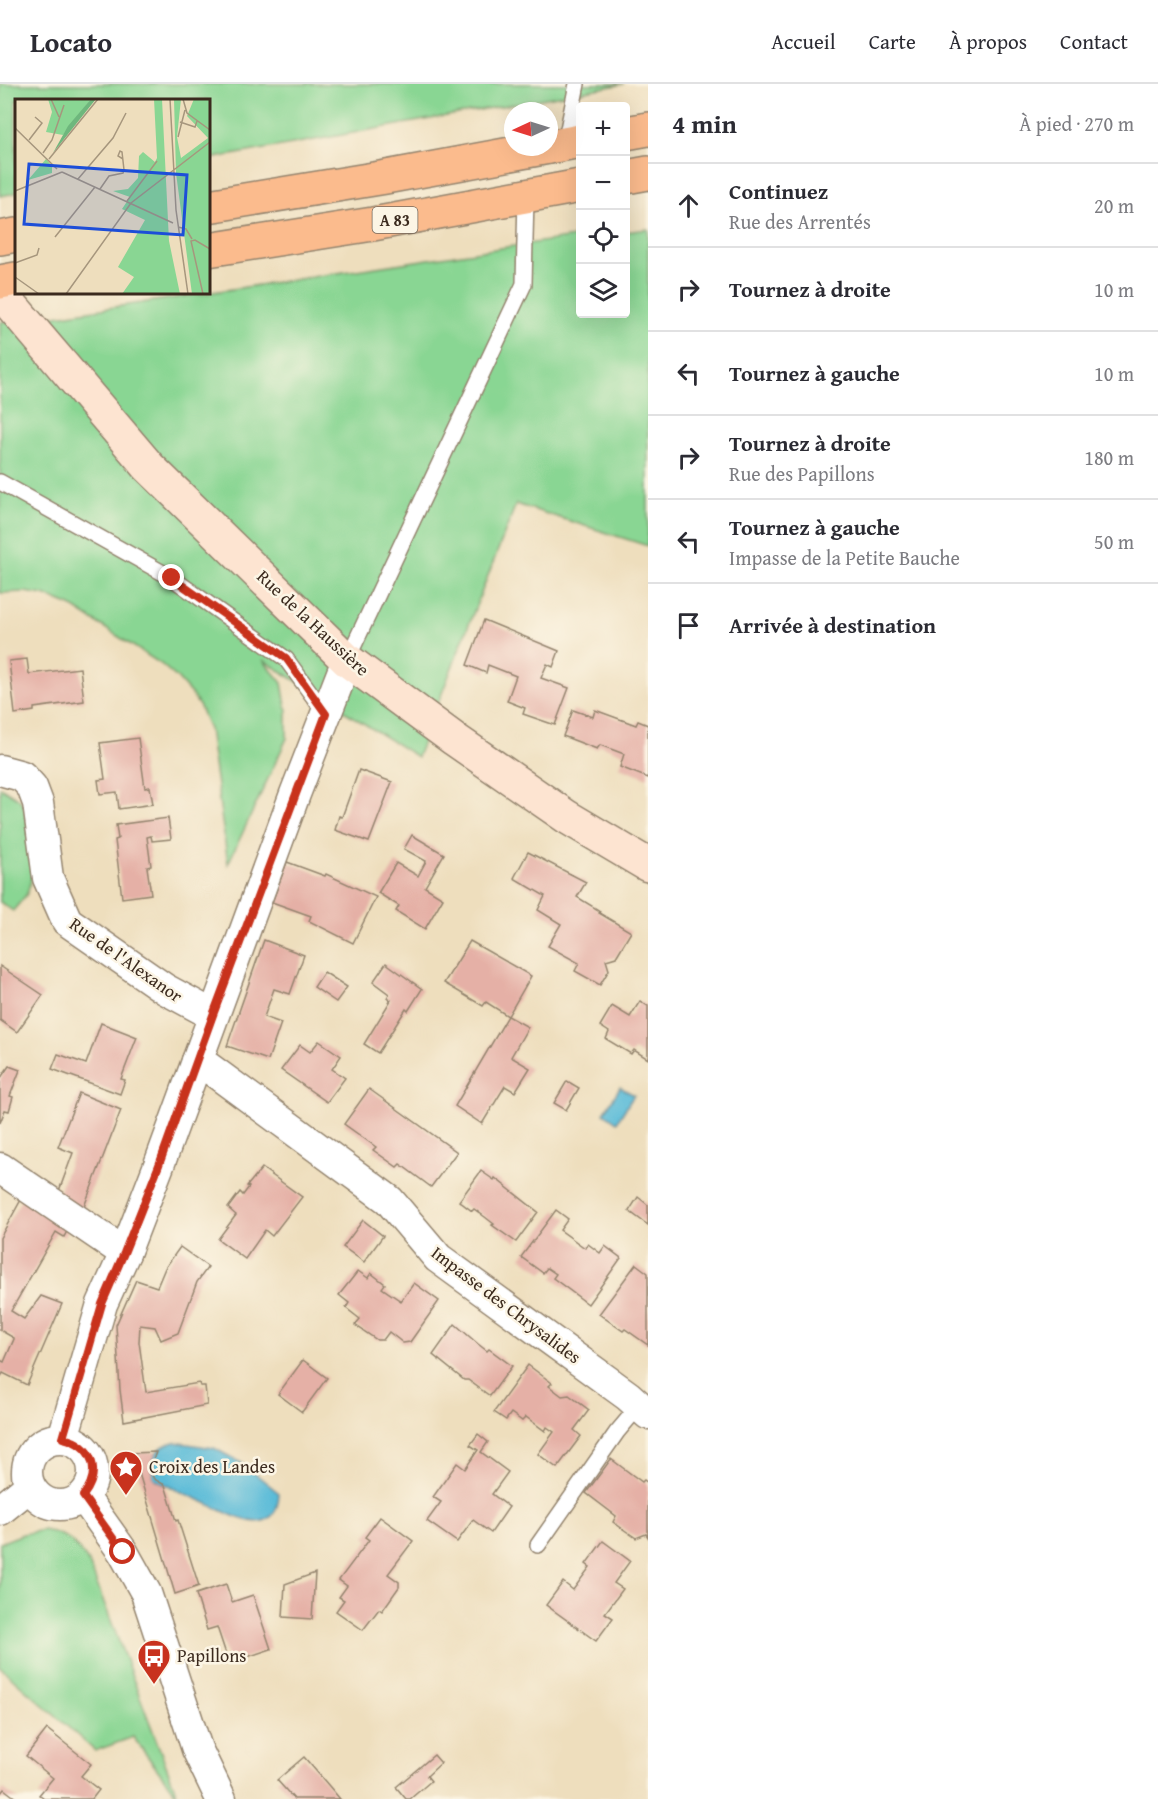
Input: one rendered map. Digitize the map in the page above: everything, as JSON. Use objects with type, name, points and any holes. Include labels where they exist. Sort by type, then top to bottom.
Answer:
[{"type":"highway","points":[[630,132],[648,129]]},
{"type":"highway","points":[[210,206],[561,145]]},
{"type":"highway","points":[[630,176],[648,173]]},
{"type":"highway","name":"A 83","points":[[210,250],[373,224],[576,187]]},
{"type":"highway","points":[[0,238],[15,235]]},
{"type":"highway","points":[[0,282],[15,279]]},
{"type":"main road","name":"Rue de la Haussière","points":[[0,292],[148,467],[347,660],[453,739],[567,817],[648,865]]},
{"type":"street","points":[[63,1438],[102,1304],[159,1165],[347,660]]},
{"type":"street","name":"Rue de l'Alexanor","points":[[0,770],[22,776],[32,787],[38,803],[48,878],[67,921],[165,989],[213,1015]]},
{"type":"street","name":"Impasse des Chrysalides","points":[[197,1061],[389,1200],[438,1258],[643,1410]]},
{"type":"street","points":[[0,1168],[124,1253]]},
{"type":"street","points":[[63,1438],[73,1441],[89,1455],[93,1466],[93,1477],[90,1487],[83,1496],[75,1502],[56,1505],[46,1502],[32,1489],[27,1479],[27,1469],[35,1450],[42,1443],[63,1438]]},
{"type":"street","points":[[0,1510],[20,1494],[32,1489]]},
{"type":"street","points":[[83,1496],[123,1552],[146,1593],[197,1749],[221,1799]]},
{"type":"lane","points":[[561,145],[577,84]]},
{"type":"lane","points":[[347,660],[524,284],[526,196]]},
{"type":"lane","points":[[0,482],[172,578],[286,658],[326,714]]},
{"type":"lane","points":[[538,1545],[617,1432],[643,1410]]},
{"type":"green space","points":[[0,84],[624,84],[524,102],[504,102],[504,106],[210,159],[210,99],[15,99],[15,193],[0,196]]},
{"type":"green space","points":[[648,229],[648,546],[516,504],[417,757],[263,660],[282,683],[287,711],[287,738],[228,864],[209,729],[192,695],[161,664],[71,606],[44,595],[25,592],[0,593],[0,322],[56,316],[576,237],[576,318],[630,318],[630,231]]},
{"type":"green space","points":[[0,787],[19,799],[24,806],[35,867],[27,894],[13,911],[0,902]]},
{"type":"green space","points":[[43,1530],[59,1534],[70,1540],[89,1563],[178,1797],[133,1737],[95,1751],[0,1667],[0,1543],[23,1534]]},
{"type":"water","points":[[620,1087],[634,1095],[617,1122],[604,1113]]},
{"type":"water","points":[[174,1442],[214,1448],[243,1464],[279,1493],[276,1508],[270,1517],[262,1521],[240,1518],[154,1479],[152,1467],[155,1456],[162,1447]]},
{"type":"building","points":[[484,620],[559,651],[553,667],[547,664],[541,678],[569,688],[555,725],[523,714],[525,708],[507,701],[516,676],[488,665],[486,673],[467,665]]},
{"type":"building","points":[[27,659],[29,674],[80,668],[84,701],[34,708],[34,711],[15,714],[9,661]]},
{"type":"building","points":[[573,710],[593,717],[595,710],[636,725],[638,721],[648,725],[648,778],[620,767],[624,754],[600,745],[597,749],[563,736]]},
{"type":"building","points":[[138,738],[145,788],[150,787],[153,804],[119,809],[117,792],[100,794],[98,780],[105,779],[100,743]]},
{"type":"building","points":[[359,770],[392,782],[369,842],[335,830]]},
{"type":"building","points":[[168,818],[171,839],[152,841],[151,836],[147,837],[151,866],[147,867],[151,894],[122,898],[115,840],[118,839],[116,825]]},
{"type":"building","points":[[412,835],[444,854],[425,887],[443,898],[425,929],[396,911],[399,906],[378,893],[396,863],[418,876],[426,861],[404,849]]},
{"type":"building","points":[[528,852],[586,882],[577,897],[631,932],[616,957],[606,960],[609,970],[600,985],[575,971],[579,963],[548,946],[561,924],[538,910],[545,896],[514,878]]},
{"type":"building","points":[[287,862],[325,876],[326,874],[376,897],[353,943],[309,921],[311,916],[272,902]]},
{"type":"building","points":[[264,940],[304,955],[290,994],[274,989],[264,1017],[281,1023],[268,1060],[227,1046]]},
{"type":"building","points":[[470,941],[531,976],[508,1016],[486,1002],[483,1006],[444,983]]},
{"type":"building","points":[[386,963],[422,989],[408,1011],[406,1009],[378,1053],[364,1044],[391,1000],[387,998],[389,994],[373,982]]},
{"type":"building","points":[[0,966],[43,995],[17,1032],[0,1020]]},
{"type":"building","points":[[324,972],[347,987],[336,1002],[314,987]]},
{"type":"building","points":[[640,1001],[648,1006],[648,1059],[634,1050],[631,1054],[606,1039],[609,1032],[600,1026],[612,1006],[630,1017]]},
{"type":"building","points":[[508,1016],[528,1027],[511,1057],[530,1068],[515,1092],[505,1086],[482,1124],[455,1106]]},
{"type":"building","points":[[101,1023],[137,1037],[121,1079],[125,1080],[120,1094],[52,1069],[58,1054],[86,1064]]},
{"type":"building","points":[[319,1041],[341,1056],[332,1069],[345,1078],[327,1102],[281,1070],[300,1045],[310,1052]]},
{"type":"building","points":[[9,1066],[20,1070],[10,1096],[13,1097],[9,1111],[5,1110],[0,1123],[0,1079]]},
{"type":"building","points":[[567,1081],[579,1088],[566,1110],[554,1103]]},
{"type":"building","points":[[369,1089],[457,1152],[431,1187],[400,1164],[397,1167],[373,1150],[376,1147],[344,1124]]},
{"type":"building","points":[[79,1093],[121,1110],[82,1212],[56,1199],[73,1153],[58,1147]]},
{"type":"building","points":[[262,1168],[302,1197],[272,1236],[265,1230],[245,1259],[218,1239],[236,1215],[228,1208],[240,1192],[243,1195],[249,1187],[247,1186]]},
{"type":"building","points":[[481,1171],[494,1180],[495,1178],[538,1212],[516,1242],[474,1209],[472,1211],[459,1201]]},
{"type":"building","points":[[638,1197],[648,1205],[648,1225],[629,1211]]},
{"type":"building","points":[[22,1198],[70,1225],[64,1237],[56,1232],[11,1311],[24,1319],[41,1296],[62,1304],[27,1385],[3,1373],[0,1378],[0,1360],[4,1362],[14,1338],[0,1330],[0,1238]]},
{"type":"building","points":[[556,1210],[568,1219],[560,1230],[585,1248],[588,1244],[600,1253],[605,1246],[621,1258],[588,1304],[553,1278],[556,1274],[547,1268],[543,1273],[521,1257]]},
{"type":"building","points":[[363,1220],[383,1236],[364,1262],[343,1247]]},
{"type":"building","points":[[180,1247],[208,1267],[197,1282],[178,1333],[161,1340],[155,1327],[140,1325],[139,1342],[146,1392],[199,1383],[200,1386],[205,1386],[207,1405],[124,1421],[116,1325],[136,1280],[157,1287],[165,1268]]},
{"type":"building","points":[[636,1264],[648,1273],[648,1345],[599,1314]]},
{"type":"building","points":[[358,1271],[368,1278],[371,1273],[385,1284],[382,1288],[401,1301],[414,1283],[439,1301],[410,1342],[403,1343],[389,1332],[383,1340],[377,1340],[355,1325],[360,1319],[346,1308],[349,1303],[339,1295]]},
{"type":"building","points":[[455,1324],[487,1351],[489,1349],[512,1366],[490,1396],[468,1380],[464,1380],[433,1355]]},
{"type":"building","points":[[303,1360],[327,1378],[302,1412],[278,1394]]},
{"type":"building","points":[[528,1365],[552,1383],[549,1386],[562,1396],[569,1395],[589,1410],[574,1430],[581,1436],[557,1468],[538,1454],[554,1432],[547,1427],[545,1431],[526,1417],[522,1421],[511,1413],[506,1420],[494,1412]]},
{"type":"building","points":[[478,1434],[488,1442],[481,1452],[508,1472],[492,1494],[509,1507],[491,1533],[473,1520],[457,1542],[427,1521],[441,1502],[433,1497],[457,1463],[465,1469],[478,1450],[470,1445]]},
{"type":"building","points":[[156,1452],[151,1466],[152,1475],[154,1479],[165,1485],[199,1586],[175,1594],[133,1453]]},
{"type":"building","points":[[611,1459],[642,1482],[644,1480],[648,1483],[648,1537],[646,1534],[636,1538],[613,1522],[616,1516],[586,1493]]},
{"type":"building","points":[[380,1517],[413,1541],[388,1574],[399,1582],[399,1587],[382,1611],[379,1609],[363,1630],[336,1611],[344,1600],[339,1597],[347,1586],[339,1580],[369,1540],[365,1537]]},
{"type":"building","points":[[603,1541],[630,1561],[614,1583],[623,1589],[605,1613],[613,1618],[596,1641],[546,1605],[563,1582],[573,1590],[590,1567],[586,1564]]},
{"type":"building","points":[[315,1573],[312,1619],[283,1617],[285,1584]]},
{"type":"building","points":[[226,1584],[232,1602],[253,1595],[271,1649],[229,1663],[217,1627],[207,1630],[196,1594]]},
{"type":"building","points":[[47,1729],[91,1764],[81,1776],[99,1790],[92,1799],[44,1799],[39,1795],[53,1778],[26,1756]]},
{"type":"building","points":[[434,1755],[441,1763],[427,1776],[431,1781],[410,1799],[406,1799],[396,1787]]},
{"type":"building","points":[[304,1757],[340,1799],[294,1799],[277,1780]]},
{"type":"building","points":[[4,1789],[17,1799],[0,1799],[0,1794]]},
{"type":"place","name":"Croix des Landes","points":[[126,1496]]},
{"type":"place","name":"Papillons","points":[[154,1685]]},
{"type":"route","points":[[123,1552],[83,1496],[90,1487],[93,1477],[93,1466],[89,1455],[73,1441],[63,1438],[102,1304],[159,1165],[326,714],[286,658],[172,578]]}]
